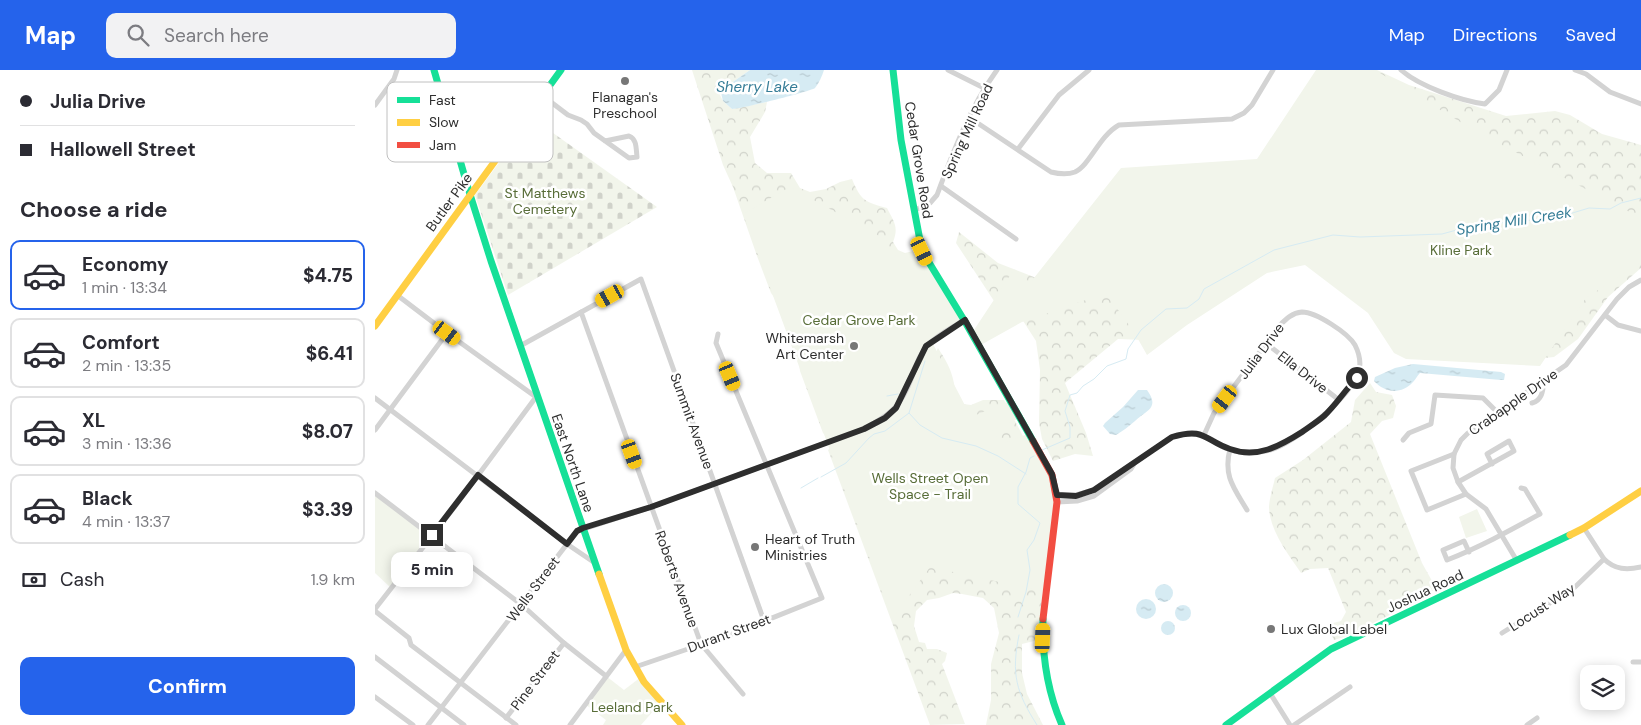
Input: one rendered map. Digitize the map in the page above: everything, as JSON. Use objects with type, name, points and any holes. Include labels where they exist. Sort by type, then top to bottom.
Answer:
[{"type":"street","points":[[392,82],[397,70]]},
{"type":"street","name":"Butler Pike","points":[[553,82],[561,70]]},
{"type":"street","name":"Cedar Grove Road","points":[[893,70],[901,140],[922,251],[965,320],[1052,474],[1057,498],[1046,592],[1043,638],[1047,682],[1062,725]]},
{"type":"street","points":[[949,70],[984,88]]},
{"type":"street","name":"Spring Mill Road","points":[[915,210],[935,200],[984,88],[997,70]]},
{"type":"street","points":[[1019,149],[1059,95],[1089,70]]},
{"type":"street","points":[[970,118],[1051,172],[1065,174],[1076,171],[1105,135],[1119,125],[1232,119],[1244,113],[1252,105],[1273,70]]},
{"type":"street","points":[[1401,70],[1407,76],[1427,86],[1471,102],[1485,104],[1499,90],[1507,70]]},
{"type":"street","points":[[1575,70],[1586,74],[1610,92],[1641,104]]},
{"type":"street","points":[[375,105],[387,89]]},
{"type":"street","points":[[553,104],[568,116],[587,124],[594,133],[605,141],[629,158],[637,157],[633,137],[629,136],[605,141]]},
{"type":"street","name":"East North Lane","points":[[461,162],[536,396],[626,650],[651,690],[678,723]]},
{"type":"street","name":"Butler Pike","points":[[375,326],[494,162]]},
{"type":"street","points":[[941,186],[1016,239]]},
{"type":"street","name":"Summit Avenue","points":[[581,312],[641,279],[764,621]]},
{"type":"street","name":"Crabapple Drive","points":[[1453,454],[1461,440],[1468,433],[1566,365],[1617,299],[1629,287],[1641,280]]},
{"type":"street","points":[[397,295],[536,396],[375,610],[409,638],[411,645],[516,725]]},
{"type":"street","points":[[520,346],[581,312]]},
{"type":"street","name":"Roberts Avenue","points":[[581,312],[701,644],[743,694]]},
{"type":"street","name":"Julia Drive","points":[[1301,312],[1318,315],[1355,344],[1359,355],[1360,368],[1357,378],[1339,400],[1323,417],[1281,446],[1270,450],[1257,452],[1230,450],[1204,435],[1214,413],[1280,325],[1289,316],[1301,312]]},
{"type":"street","points":[[1605,315],[1618,325],[1641,331]]},
{"type":"street","name":"Wells Street","points":[[428,725],[577,531],[651,507],[864,429],[885,418],[896,408],[903,396],[926,346],[965,320]]},
{"type":"street","points":[[375,430],[447,333]]},
{"type":"street","points":[[718,334],[716,344],[767,464]]},
{"type":"street","name":"Ella Drive","points":[[1267,344],[1339,400]]},
{"type":"street","points":[[1532,403],[1542,394],[1544,380]]},
{"type":"street","points":[[1403,440],[1409,433],[1431,424],[1433,421],[1435,395],[1483,398],[1498,413]]},
{"type":"street","points":[[375,398],[596,564]]},
{"type":"street","points":[[1057,498],[1087,493],[1134,464],[1172,437],[1183,434],[1204,435]]},
{"type":"street","points":[[1458,482],[1492,464],[1514,451],[1509,442],[1487,454],[1492,464]]},
{"type":"street","points":[[1230,450],[1228,474],[1247,510]]},
{"type":"street","points":[[1466,494],[1427,510],[1411,471],[1453,454],[1453,468],[1458,482],[1466,494],[1485,509],[1517,561]]},
{"type":"street","name":"Durant Street","points":[[635,667],[764,621],[822,598],[767,464]]},
{"type":"street","points":[[1469,552],[1464,541],[1443,550],[1447,560],[1469,552],[1540,514],[1525,490],[1521,488]]},
{"type":"street","name":"Joshua Road","points":[[1226,725],[1331,649],[1583,528],[1641,491]]},
{"type":"street","points":[[375,493],[521,605],[564,643],[606,676]]},
{"type":"street","points":[[1583,528],[1603,559],[1613,566],[1618,568],[1641,568]]},
{"type":"street","name":"Locust Way","points":[[1502,633],[1574,588],[1603,559]]},
{"type":"street","name":"Pine Street","points":[[506,718],[564,643]]},
{"type":"street","points":[[570,725],[626,650]]},
{"type":"street","points":[[375,657],[464,725]]},
{"type":"street","points":[[1633,662],[1641,662]]},
{"type":"street","points":[[1294,725],[1350,687]]},
{"type":"street","points":[[1270,693],[1290,725]]},
{"type":"street","points":[[375,697],[413,725]]},
{"type":"street","points":[[1527,725],[1537,718]]},
{"type":"green space","name":"Cedar Grove Park","points":[[692,70],[750,70],[727,86],[720,95],[723,101],[732,109],[767,102],[765,112],[750,137],[755,163],[767,173],[791,173],[800,188],[810,192],[826,189],[840,182],[852,179],[861,196],[869,202],[887,208],[896,228],[893,242],[898,250],[912,256],[828,437],[823,433],[800,371],[797,345],[782,308],[771,293],[733,187],[723,165]]},
{"type":"green space","name":"Kline Park","points":[[1316,70],[1375,70],[1475,131],[1641,218],[1641,262],[1586,298],[1540,366],[1406,359],[1394,353],[1368,313],[1305,265],[1267,273],[1187,325],[1147,355],[1134,332],[1106,293],[1022,322],[979,346],[972,333],[1013,271],[1030,283],[1121,168],[1257,159]]},
{"type":"green space","name":"Kline Park","points":[[1319,70],[1377,70],[1409,85],[1506,116],[1555,111],[1570,115],[1602,134],[1641,145],[1641,268],[1608,297],[1578,339],[1554,357],[1523,360],[1373,312],[1311,266],[1296,262],[1268,269],[1143,340],[1118,339],[1065,383],[1086,433],[1093,456],[1075,454],[1053,461],[1042,439],[1039,423],[1040,370],[1036,341],[1018,313],[996,304],[956,243],[959,232],[998,263],[1039,279],[1260,163]]},
{"type":"green space","name":"St Matthews Cemetery","points":[[553,133],[657,207],[508,295],[475,195],[499,162],[553,162]]},
{"type":"green space","points":[[790,187],[886,240],[892,256],[922,249],[964,320],[932,342],[971,417],[1010,401],[1020,418],[992,430],[1002,444],[1028,434],[1056,490],[1046,592],[930,567],[892,619],[743,214]]},
{"type":"green space","name":"Wells Street Open Space - Trail","points":[[938,348],[951,374],[955,387],[956,403],[971,405],[983,400],[1004,400],[1035,459],[1043,587],[1038,640],[1022,644],[1022,673],[1027,694],[1043,725],[986,725],[991,700],[991,664],[999,633],[994,608],[983,598],[953,593],[927,600],[916,611],[914,626],[919,642],[925,643],[927,649],[937,649],[947,653],[942,664],[965,724],[930,725],[828,450],[932,360]]},
{"type":"green space","points":[[1370,383],[1376,392],[1392,395],[1396,406],[1393,418],[1382,421],[1370,434],[1422,563],[1436,588],[1418,601],[1347,636],[1334,640],[1329,630],[1333,623],[1341,621],[1346,612],[1328,568],[1310,569],[1301,573],[1276,533],[1272,524],[1269,502],[1275,478],[1303,460],[1351,422],[1355,400]]},
{"type":"green space","points":[[375,495],[429,536],[390,587],[375,573]]},
{"type":"green space","points":[[1477,509],[1487,531],[1466,538],[1459,517]]},
{"type":"green space","name":"Leeland Park","points":[[606,676],[624,690],[641,677],[661,702],[641,725],[603,725],[606,720],[585,704]]},
{"type":"water","name":"Sherry Lake","points":[[750,70],[824,70],[815,88],[811,90],[732,109],[723,101],[721,93],[727,86]]},
{"type":"water","points":[[1413,364],[1501,372],[1505,374],[1504,380],[1501,380],[1420,373],[1408,386],[1398,391],[1383,388],[1374,381],[1375,377],[1395,368]]},
{"type":"water","points":[[1138,390],[1147,390],[1151,396],[1152,405],[1128,427],[1116,435],[1110,434],[1103,426]]},
{"type":"water","points":[[1160,584],[1168,584],[1173,589],[1171,600],[1160,602],[1155,597],[1155,589]]},
{"type":"water","points":[[1146,599],[1153,602],[1156,609],[1153,616],[1146,619],[1139,616],[1136,609],[1139,602]]},
{"type":"water","points":[[1183,605],[1191,613],[1183,621],[1175,613]]},
{"type":"water","points":[[1165,621],[1171,621],[1175,628],[1171,635],[1165,635],[1161,631],[1161,625]]},
{"type":"waterway","name":"Spring Mill Creek","points":[[1042,450],[1070,438],[1070,427],[1065,411],[1070,395],[1077,393],[1107,366],[1126,359],[1128,349],[1141,330],[1166,309],[1187,308],[1199,299],[1204,289],[1274,250],[1333,235],[1360,237],[1442,234],[1475,225],[1556,218],[1589,208],[1610,209],[1621,203],[1641,198]]},
{"type":"waterway","points":[[909,413],[925,361]]},
{"type":"waterway","points":[[887,396],[898,394]]},
{"type":"waterway","points":[[821,477],[846,463],[874,434],[885,431],[909,413],[920,425],[942,438],[976,446],[998,456],[1026,474]]},
{"type":"waterway","name":"Spring Mill Creek","points":[[1018,617],[1026,592],[1030,570],[1027,550],[1034,540],[1040,523],[1018,504],[1018,487],[1026,472],[1030,458],[1034,456]]},
{"type":"waterway","points":[[801,488],[818,478]]},
{"type":"waterway","name":"Spring Mill Creek","points":[[1019,635],[1015,661],[1017,682],[1024,702],[1037,725]]},
{"type":"traffic: fast","points":[[434,70],[437,82]]},
{"type":"traffic: fast","points":[[552,82],[561,70]]},
{"type":"traffic: fast","points":[[893,70],[901,140],[922,251],[1033,441]]},
{"type":"traffic: fast","points":[[461,162],[491,261],[599,574]]},
{"type":"traffic: fast","points":[[1226,725],[1331,649],[1570,535]]},
{"type":"traffic: fast","points":[[1043,619],[1043,646],[1049,686],[1062,725]]},
{"type":"traffic: slow","points":[[375,326],[494,162]]},
{"type":"traffic: slow","points":[[1570,535],[1641,491]]},
{"type":"traffic: slow","points":[[599,574],[626,650],[644,682],[682,725]]},
{"type":"traffic: jam","points":[[1033,441],[1052,475],[1057,502],[1043,619]]},
{"type":"place","name":"Flanagan's Preschool","points":[[625,81]]},
{"type":"place","name":"Whitemarsh Art Center","points":[[854,346]]},
{"type":"place","name":"Heart of Truth Ministries","points":[[755,547]]},
{"type":"place","name":"Lux Global Label","points":[[1271,629]]},
{"type":"route","points":[[432,535],[478,475],[567,544],[577,531],[583,528],[651,507],[864,429],[885,418],[896,408],[926,346],[965,320],[1052,474],[1057,495],[1076,496],[1094,490],[1172,437],[1183,434],[1197,433],[1204,435],[1230,450],[1240,452],[1257,452],[1281,446],[1323,417],[1357,378]]}]
